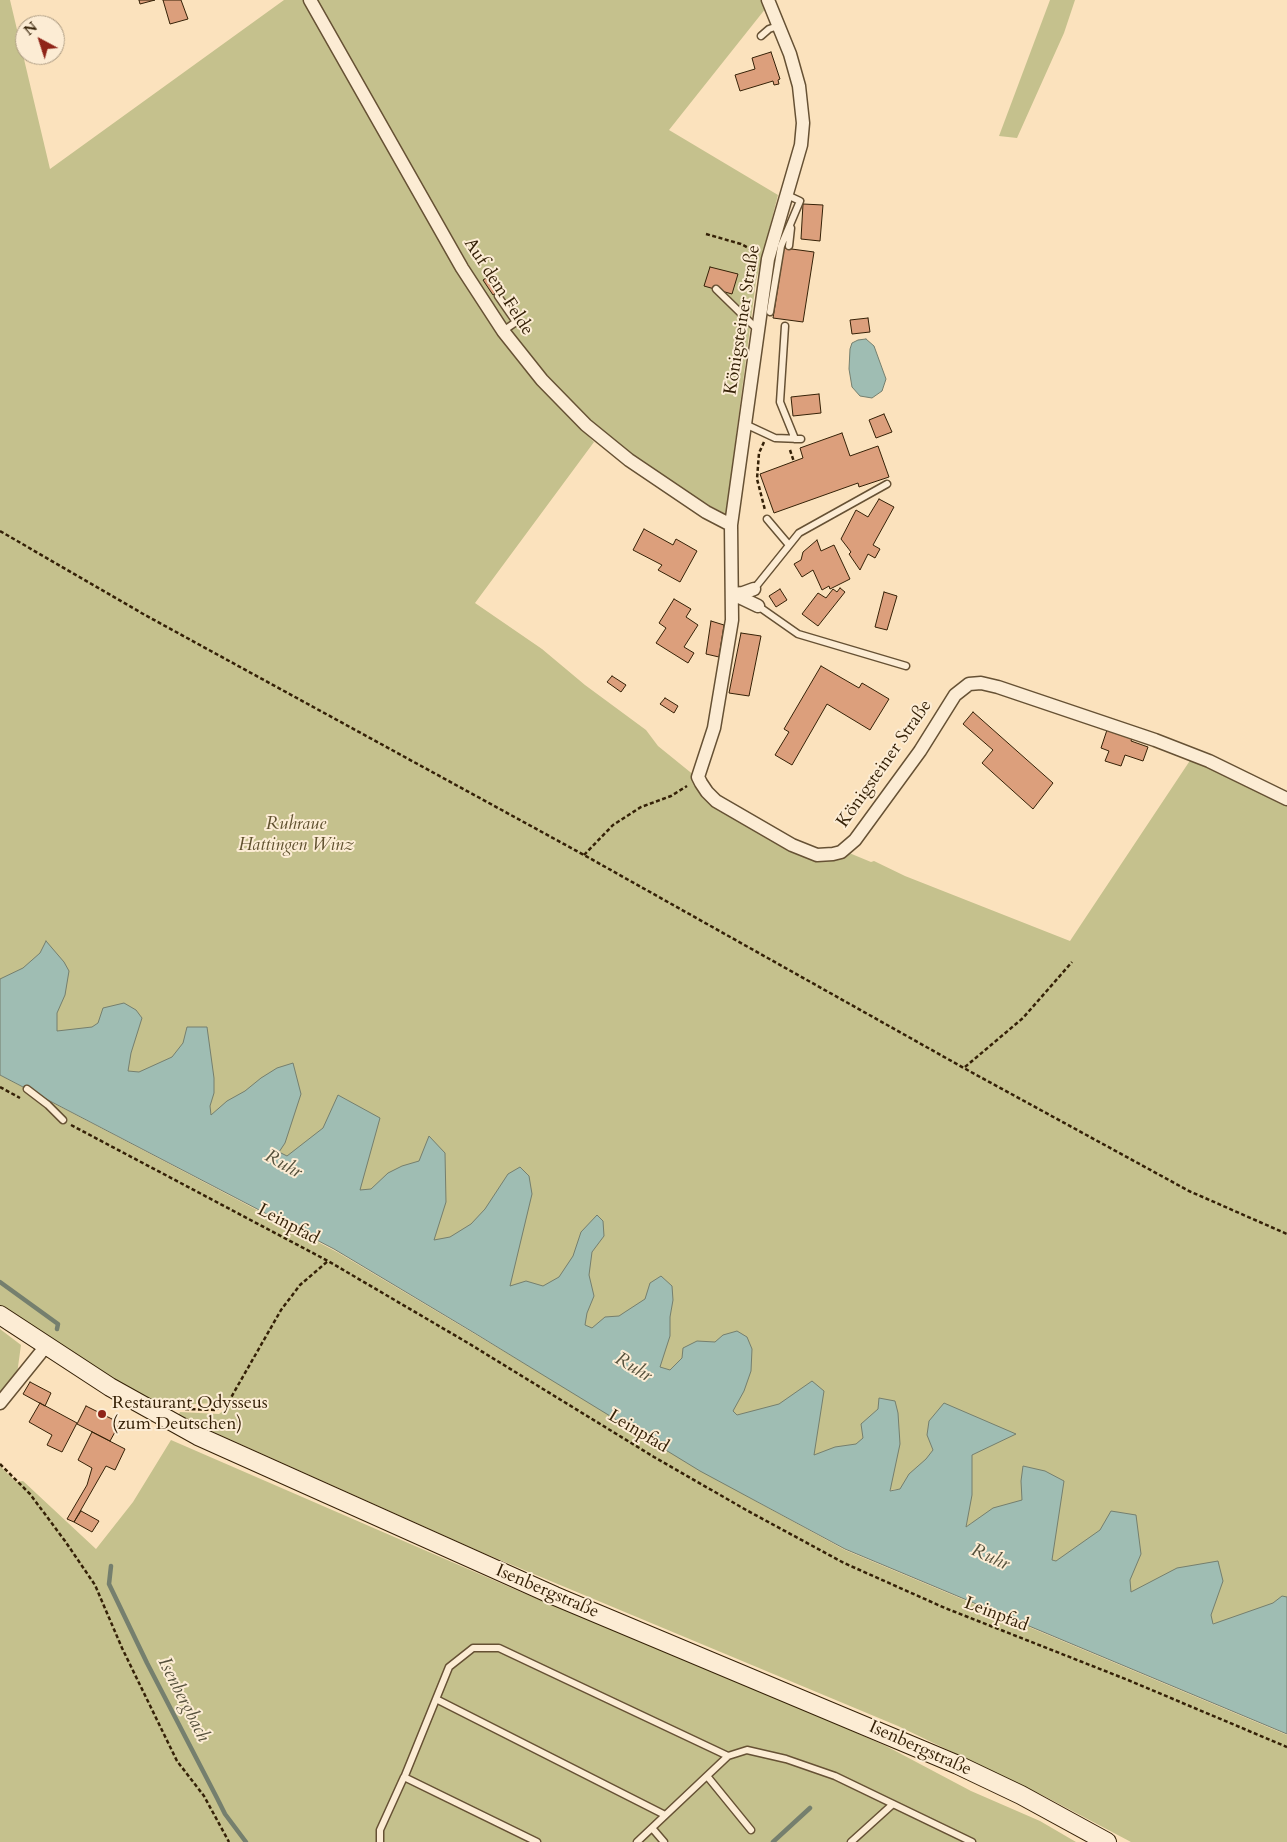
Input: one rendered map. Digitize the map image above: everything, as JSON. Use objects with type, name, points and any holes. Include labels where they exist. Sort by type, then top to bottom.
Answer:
[{"type":"main road","name":"Isenbergstraße","points":[[0,1315],[110,1387],[198,1436],[546,1592],[958,1766],[1021,1795],[1108,1842]]},
{"type":"street","name":"Auf dem Felde","points":[[310,0],[462,268],[503,331],[542,380],[586,425],[629,460],[706,512],[731,526]]},
{"type":"street","name":"Königsteiner Straße","points":[[768,0],[790,54],[799,86],[803,123],[801,144],[768,259],[731,526],[732,620],[714,728],[698,777],[707,792],[716,800],[809,853],[817,855],[841,852],[855,840],[920,751],[949,701],[961,689],[975,683],[990,684],[1155,740],[1208,761],[1287,799]]},
{"type":"street","points":[[733,594],[754,589]]},
{"type":"street","points":[[733,594],[758,606]]},
{"type":"street","points":[[0,1403],[46,1346]]},
{"type":"lane","points":[[761,36],[778,26]]},
{"type":"lane","points":[[770,312],[781,246],[800,201],[787,195]]},
{"type":"lane","points":[[789,246],[792,220]]},
{"type":"lane","points":[[716,289],[758,330]]},
{"type":"lane","points":[[498,296],[516,322],[503,331]]},
{"type":"lane","points":[[745,424],[781,439],[798,439],[780,402],[785,326]]},
{"type":"lane","points":[[754,589],[799,533],[887,484]]},
{"type":"lane","points":[[767,519],[789,545]]},
{"type":"lane","points":[[758,606],[798,634],[906,666]]},
{"type":"lane","points":[[28,1089],[63,1120]]},
{"type":"lane","points":[[380,1842],[380,1830],[404,1778],[449,1667],[473,1648],[499,1648],[728,1756]]},
{"type":"lane","points":[[436,1699],[665,1815]]},
{"type":"lane","points":[[637,1842],[728,1756],[747,1750],[786,1759],[834,1776],[972,1842]]},
{"type":"lane","points":[[707,1776],[751,1830]]},
{"type":"lane","points":[[404,1778],[537,1842]]},
{"type":"lane","points":[[851,1842],[893,1804]]},
{"type":"lane","points":[[652,1828],[664,1842]]},
{"type":"path","points":[[706,234],[741,244],[768,259]]},
{"type":"path","points":[[767,434],[759,453],[757,479],[767,519]]},
{"type":"path","points":[[0,531],[145,615],[584,855],[1189,1191],[1287,1234]]},
{"type":"path","points":[[584,855],[613,825],[641,807],[671,796],[693,782]]},
{"type":"path","points":[[965,1067],[1023,1018],[1072,962]]},
{"type":"path","points":[[0,1087],[24,1100]]},
{"type":"path","name":"Leinpfad","points":[[63,1120],[328,1261],[468,1343],[662,1462],[748,1512],[844,1563],[945,1608],[1128,1680],[1287,1747]]},
{"type":"path","points":[[167,1419],[174,1408],[216,1410],[229,1401],[282,1310],[300,1285],[328,1261]]},
{"type":"path","points":[[0,1464],[30,1494],[95,1585],[122,1648],[177,1761],[204,1796],[229,1842]]},
{"type":"green space","name":"Ruhraue Hattingen Winz","points":[[0,0],[10,0],[15,21],[15,65],[25,65],[50,169],[284,0],[306,0],[541,386],[594,442],[475,603],[542,649],[585,685],[646,730],[658,746],[695,776],[763,827],[801,851],[842,850],[871,862],[874,861],[905,876],[1070,941],[1191,759],[1287,803],[1287,1653],[1134,1591],[1131,1592],[1059,1559],[1056,1561],[1052,1560],[1052,1556],[973,1522],[966,1527],[967,1520],[899,1489],[891,1490],[891,1486],[819,1454],[814,1456],[814,1451],[702,1398],[510,1287],[0,1005]]},
{"type":"green space","points":[[316,0],[762,0],[766,8],[669,130],[778,195],[756,281],[726,514],[676,488],[585,421],[543,374],[501,321]]},
{"type":"green space","points":[[1050,0],[1075,0],[1064,33],[1017,138],[999,136]]},
{"type":"green space","points":[[0,1075],[337,1252],[752,1499],[845,1550],[1287,1735],[1287,1842],[1131,1842],[1044,1796],[898,1726],[481,1552],[178,1416],[180,1412],[219,1414],[225,1409],[215,1403],[158,1406],[109,1377],[0,1306]]},
{"type":"green space","points":[[0,1329],[21,1345],[17,1374],[0,1394]]},
{"type":"green space","points":[[171,1440],[521,1592],[723,1674],[886,1746],[971,1791],[1040,1821],[1076,1842],[0,1842],[0,1466],[16,1482],[23,1481],[96,1549],[133,1502]]},
{"type":"water","points":[[866,339],[874,346],[886,379],[882,391],[872,398],[860,396],[852,387],[849,369],[852,343]]},
{"type":"water","name":"Ruhr","points":[[46,941],[64,962],[69,971],[65,995],[57,1013],[57,1031],[92,1027],[98,1023],[103,1008],[124,1003],[136,1010],[142,1018],[131,1053],[128,1071],[139,1072],[172,1057],[183,1043],[187,1027],[207,1027],[214,1078],[214,1093],[210,1106],[211,1115],[227,1101],[245,1091],[261,1078],[277,1068],[293,1063],[301,1094],[285,1143],[279,1152],[287,1156],[323,1128],[338,1095],[380,1118],[360,1190],[371,1189],[388,1173],[419,1161],[429,1136],[445,1153],[446,1202],[434,1240],[450,1237],[471,1224],[485,1209],[508,1174],[520,1167],[529,1176],[532,1194],[510,1286],[526,1281],[543,1286],[559,1277],[573,1256],[581,1232],[597,1215],[603,1221],[604,1236],[592,1252],[589,1275],[594,1296],[587,1313],[585,1325],[592,1328],[605,1317],[619,1316],[645,1299],[650,1283],[661,1276],[672,1286],[673,1300],[670,1317],[670,1336],[660,1367],[670,1370],[682,1358],[683,1348],[697,1341],[715,1342],[723,1335],[737,1331],[747,1337],[752,1349],[751,1371],[744,1391],[733,1411],[737,1415],[779,1404],[812,1381],[824,1391],[814,1455],[835,1447],[856,1444],[863,1438],[861,1424],[878,1409],[879,1398],[895,1401],[898,1413],[900,1444],[890,1491],[900,1489],[909,1474],[933,1450],[927,1435],[929,1421],[944,1403],[1016,1434],[972,1455],[972,1495],[966,1527],[993,1508],[1022,1500],[1021,1481],[1023,1466],[1045,1471],[1064,1481],[1052,1560],[1056,1561],[1100,1530],[1111,1511],[1136,1515],[1141,1554],[1130,1580],[1131,1592],[1177,1568],[1218,1561],[1223,1581],[1211,1615],[1213,1624],[1273,1603],[1282,1596],[1287,1597],[1287,1734],[845,1549],[700,1471],[334,1249],[0,1075],[0,979],[23,968],[40,953]]},
{"type":"building","points":[[139,0],[155,0],[140,4]]},
{"type":"building","points":[[163,0],[181,0],[188,19],[170,24]]},
{"type":"building","points":[[771,52],[780,79],[778,80],[779,84],[774,85],[773,81],[740,91],[735,75],[755,69],[752,58]]},
{"type":"building","points":[[803,204],[823,205],[820,241],[801,239]]},
{"type":"building","points":[[784,248],[814,252],[803,322],[773,318]]},
{"type":"building","points":[[710,267],[738,274],[732,294],[704,286]]},
{"type":"building","points":[[493,274],[503,288],[493,295],[483,280]]},
{"type":"building","points":[[868,318],[870,332],[852,334],[850,320]]},
{"type":"building","points":[[819,394],[821,413],[793,416],[791,397]]},
{"type":"building","points":[[884,414],[892,432],[876,438],[869,420]]},
{"type":"building","points":[[842,433],[850,456],[878,446],[889,477],[859,487],[858,483],[774,513],[760,474],[803,458],[800,448]]},
{"type":"building","points":[[879,499],[894,507],[873,545],[880,549],[875,558],[868,554],[860,570],[849,554],[851,552],[841,539],[856,510],[868,517]]},
{"type":"building","points":[[644,529],[673,545],[676,539],[697,551],[680,582],[658,570],[662,565],[633,550]]},
{"type":"building","points":[[817,540],[821,551],[834,545],[850,579],[830,589],[829,586],[822,590],[813,570],[802,577],[794,564],[801,560],[803,552]]},
{"type":"building","points":[[840,588],[845,592],[818,626],[802,614],[818,593],[826,598],[833,589],[837,592]]},
{"type":"building","points":[[780,589],[787,600],[776,607],[769,596]]},
{"type":"building","points":[[884,592],[897,596],[887,630],[875,627]]},
{"type":"building","points":[[674,599],[691,609],[686,617],[698,625],[684,647],[694,653],[688,663],[656,643],[666,628],[659,623]]},
{"type":"building","points":[[711,621],[724,625],[719,657],[706,654]]},
{"type":"building","points":[[741,633],[761,636],[749,696],[729,693]]},
{"type":"building","points":[[821,666],[859,688],[862,683],[889,699],[870,730],[827,704],[792,765],[775,755],[789,732],[784,729]]},
{"type":"building","points":[[612,676],[626,685],[621,692],[607,682]]},
{"type":"building","points":[[665,698],[678,706],[674,713],[660,704]]},
{"type":"building","points":[[973,712],[1053,783],[1033,809],[982,763],[993,750],[963,724]]},
{"type":"building","points":[[1107,730],[1132,738],[1131,741],[1148,747],[1143,761],[1125,755],[1121,766],[1105,761],[1109,751],[1101,748]]},
{"type":"building","points":[[30,1382],[51,1393],[45,1406],[23,1394]]},
{"type":"building","points":[[40,1403],[77,1423],[62,1452],[47,1445],[52,1435],[29,1422]]},
{"type":"building","points":[[86,1406],[120,1423],[110,1441],[77,1424]]},
{"type":"building","points":[[92,1432],[125,1449],[115,1470],[106,1466],[74,1522],[67,1519],[87,1485],[92,1468],[78,1460]]},
{"type":"building","points":[[81,1511],[99,1521],[92,1532],[74,1522]]},
{"type":"waterway","name":"Isenbergbach","points":[[0,1282],[58,1324],[57,1329]]},
{"type":"waterway","name":"Isenbergbach","points":[[111,1566],[109,1584],[147,1663],[225,1814],[246,1842]]},
{"type":"waterway","points":[[773,1842],[810,1808]]},
{"type":"place","name":"Restaurant Odysseus (zum Deutschen)","points":[[102,1414]]}]
